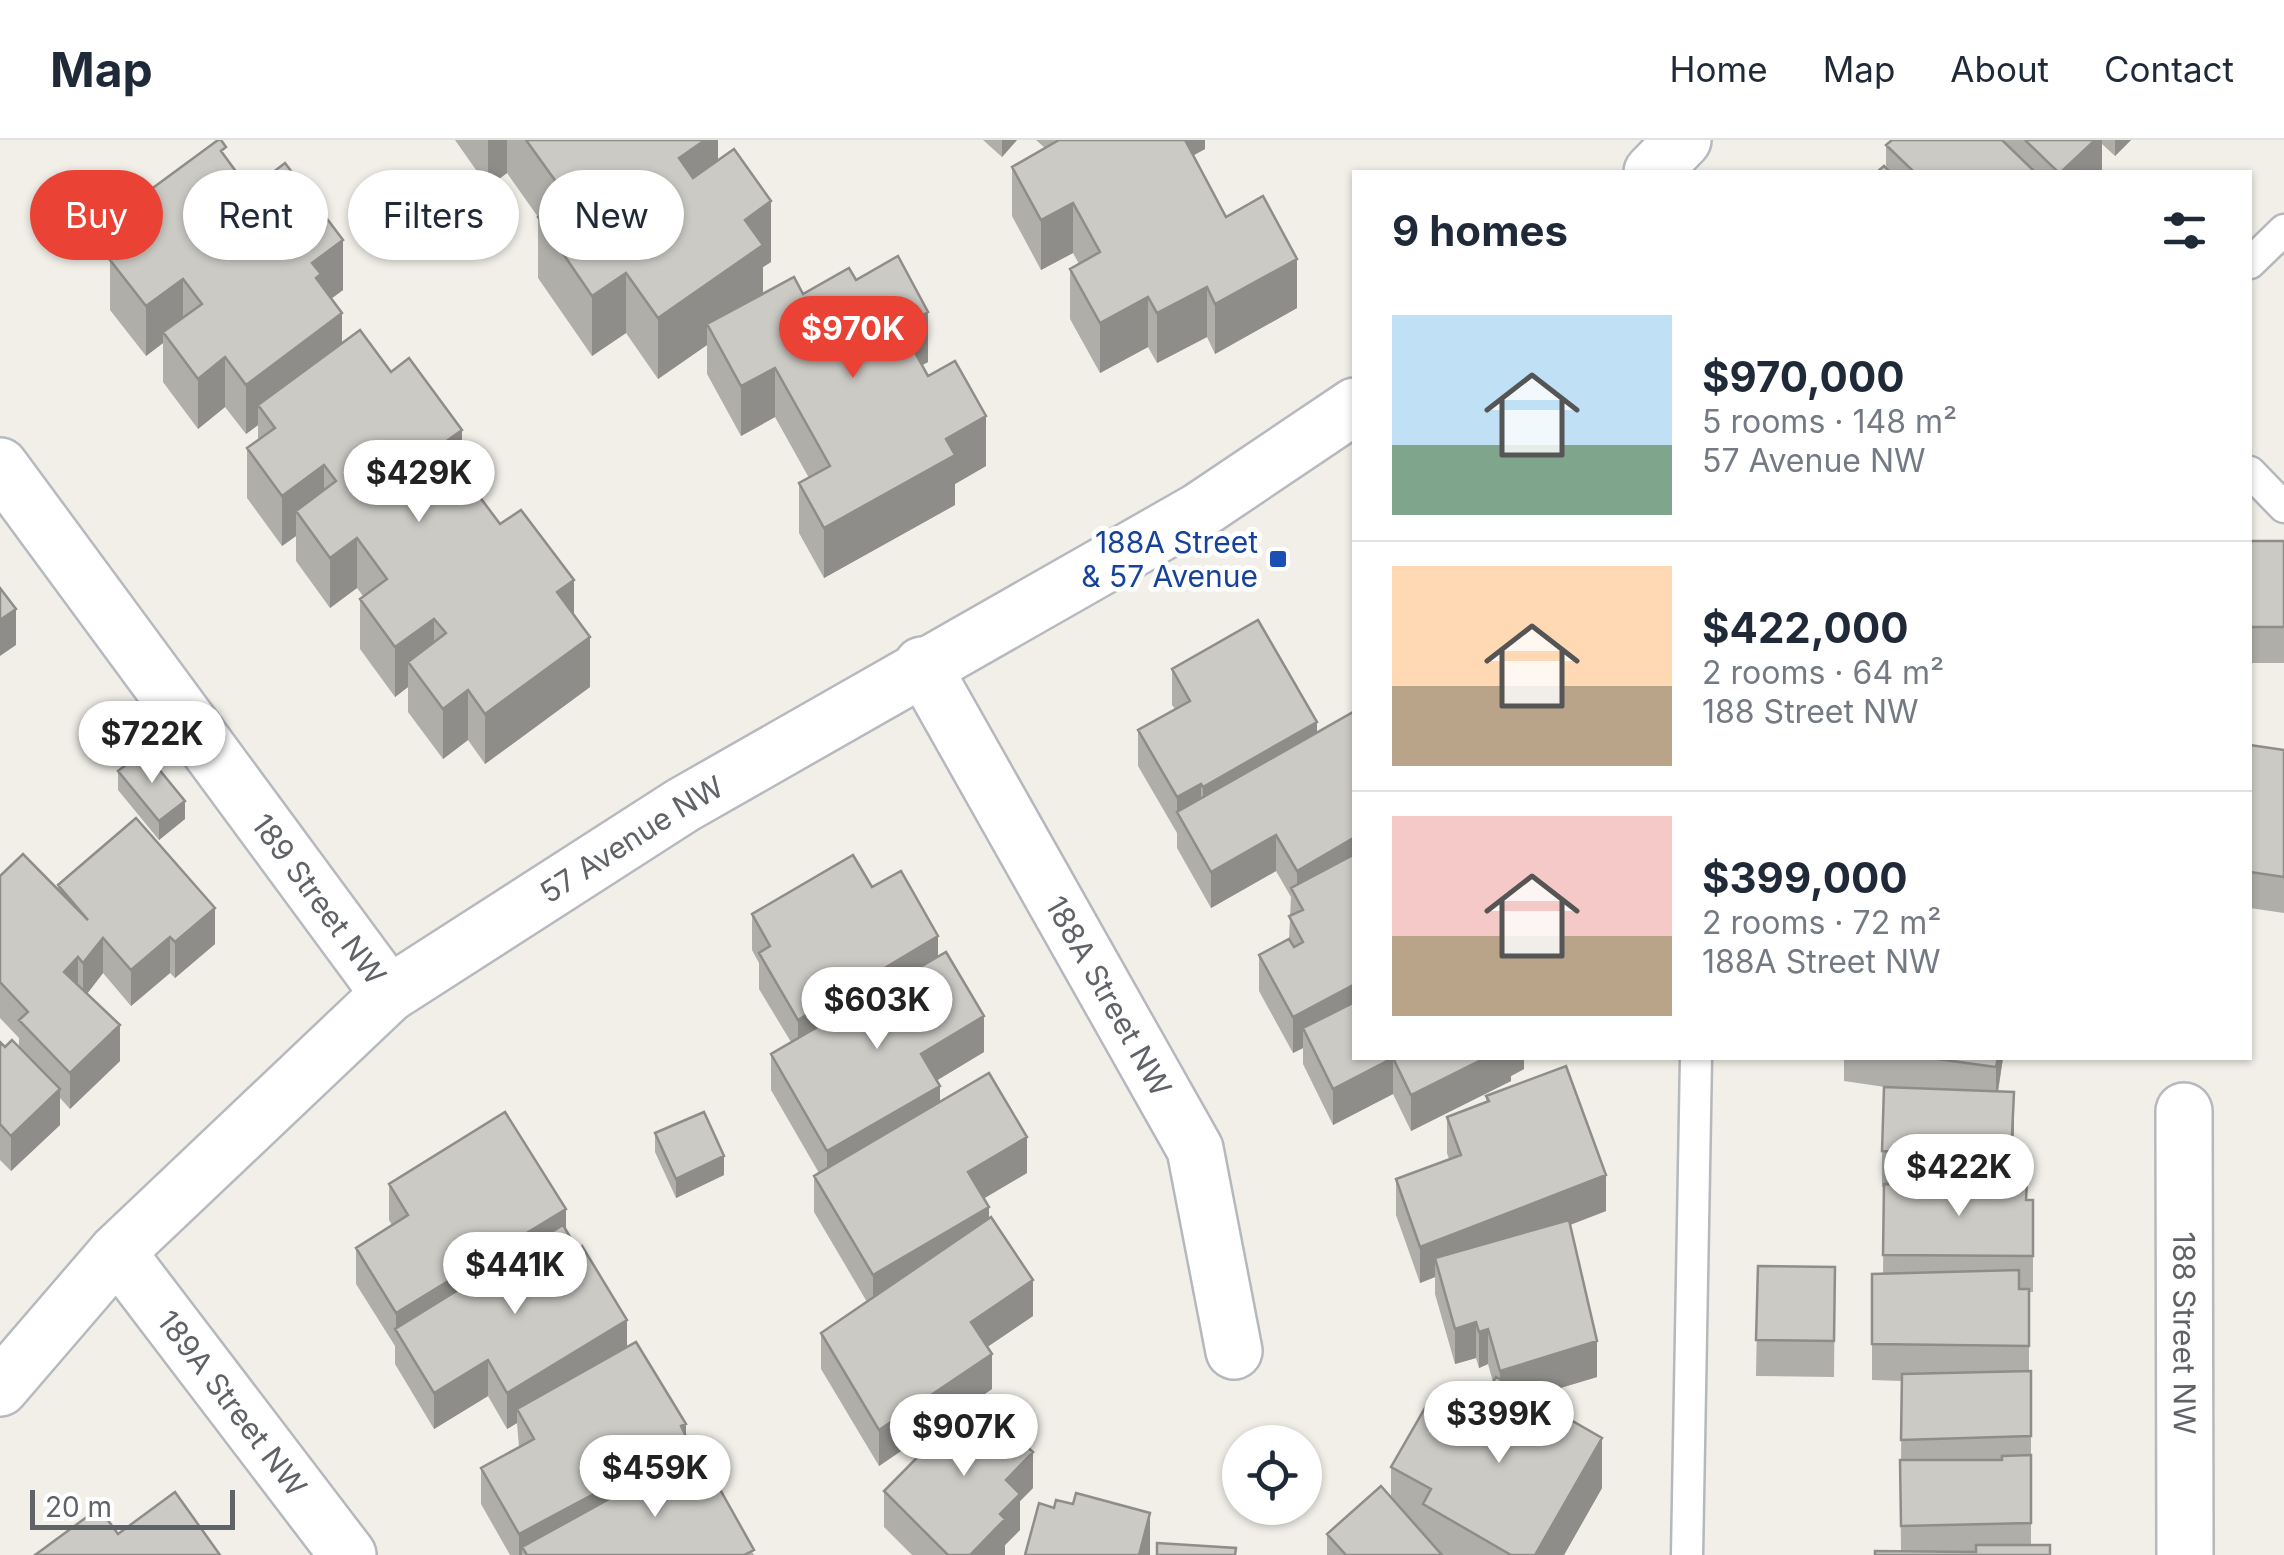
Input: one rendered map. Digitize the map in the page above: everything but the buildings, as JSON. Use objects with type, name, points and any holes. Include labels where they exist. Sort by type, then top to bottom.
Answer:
[{"type":"street","points":[[1654,170],[1683,140]]},
{"type":"street","name":"57 Avenue NW","points":[[0,1388],[117,1252],[389,994],[683,805],[1198,510],[1352,408]]},
{"type":"street","name":"189 Street NW","points":[[0,466],[389,994]]},
{"type":"street","name":"188A Street NW","points":[[922,665],[1195,1149],[1234,1351]]},
{"type":"street","name":"188 Street NW","points":[[2184,1111],[2186,1555]]},
{"type":"street","name":"189A Street NW","points":[[117,1252],[348,1555]]},
{"type":"lane","points":[[2252,260],[2284,230]]},
{"type":"lane","points":[[2252,474],[2284,507]]},
{"type":"lane","points":[[1686,1555],[1696,1060]]},
{"type":"place","name":"188A Street & 57 Avenue","points":[[1278,559]]}]
